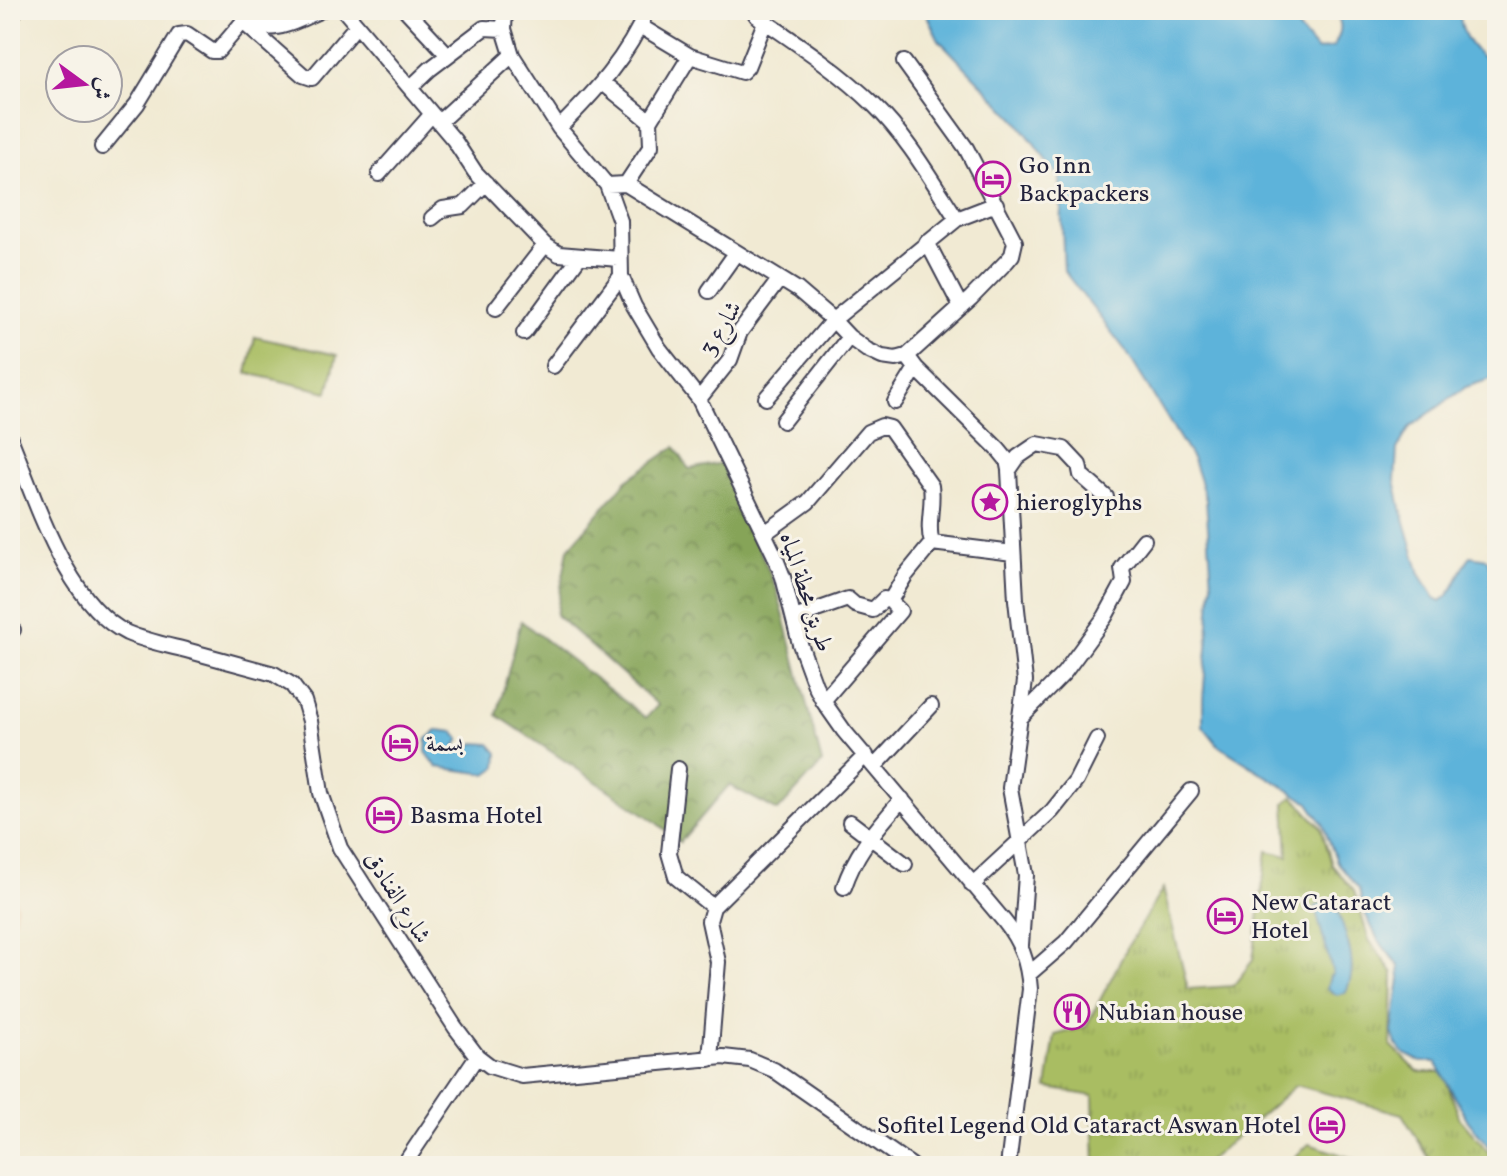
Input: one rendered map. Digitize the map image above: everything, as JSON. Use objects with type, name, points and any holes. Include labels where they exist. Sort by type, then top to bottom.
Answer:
[{"type":"street","points":[[10,17],[16,10]]},
{"type":"street","points":[[102,147],[137,104],[179,35],[187,34],[212,51],[218,51],[253,10]]},
{"type":"street","points":[[243,22],[263,29],[283,28],[321,10]]},
{"type":"street","points":[[344,10],[436,118],[486,183],[545,245],[559,254],[619,259]]},
{"type":"street","points":[[406,10],[448,55]]},
{"type":"street","points":[[410,88],[484,28],[504,29],[505,10]]},
{"type":"street","points":[[559,128],[603,83],[647,10]]},
{"type":"street","points":[[753,10],[765,22],[826,63],[875,106],[927,173],[957,219]]},
{"type":"street","points":[[243,22],[303,75],[312,78],[357,25]]},
{"type":"street","points":[[640,26],[690,56],[742,72],[765,22]]},
{"type":"street","name":"طريق محطة المياه","points":[[504,29],[512,55],[559,128],[607,185],[620,221],[621,276],[645,328],[699,399],[765,533],[783,577],[807,665],[823,701],[838,724],[1004,921],[1021,946],[1029,974],[1029,1004],[1008,1166]]},
{"type":"street","points":[[379,174],[436,118],[512,55]]},
{"type":"street","points":[[626,184],[651,146],[650,121],[690,56]]},
{"type":"street","points":[[895,402],[912,362],[1007,261],[1015,247],[1014,237],[966,148],[904,62]]},
{"type":"street","points":[[603,83],[650,121]]},
{"type":"street","points":[[432,218],[443,209],[463,206],[486,183]]},
{"type":"street","points":[[607,185],[626,184],[798,290],[849,337],[882,357],[912,362],[1007,460],[1025,681],[1010,788],[1021,842],[1026,896],[1021,946]]},
{"type":"street","points":[[766,398],[833,320],[957,219],[996,204]]},
{"type":"street","points":[[927,242],[961,307]]},
{"type":"street","points":[[496,308],[545,245]]},
{"type":"street","points":[[709,291],[736,253]]},
{"type":"street","points":[[524,333],[580,256]]},
{"type":"street","points":[[553,366],[621,276]]},
{"type":"street","name":"شارع 3","points":[[699,399],[730,360],[740,332],[779,280]]},
{"type":"street","points":[[783,421],[849,337]]},
{"type":"street","points":[[765,533],[808,502],[868,432],[882,426],[890,428],[931,486],[932,543]]},
{"type":"street","name":"شارع الفنادق","points":[[10,438],[14,459],[53,543],[84,596],[110,623],[143,639],[274,674],[292,685],[304,701],[310,721],[321,793],[340,848],[455,1027],[477,1056],[490,1066],[522,1076],[737,1058],[774,1070],[912,1166]]},
{"type":"street","points":[[1009,470],[1018,457],[1037,444],[1064,449],[1079,465],[1081,475],[1106,497]]},
{"type":"street","points":[[1021,717],[1064,673],[1105,617],[1124,582],[1122,568],[1144,540]]},
{"type":"street","points":[[932,543],[1013,553]]},
{"type":"street","points":[[890,601],[905,576],[932,543]]},
{"type":"street","points":[[794,618],[848,599],[855,605],[873,610],[884,599],[900,611],[823,701]]},
{"type":"street","points":[[710,1059],[718,962],[709,921],[713,907],[931,706]]},
{"type":"street","points":[[972,885],[1052,811],[1076,781],[1097,739]]},
{"type":"street","points":[[678,769],[669,853],[676,877],[713,907]]},
{"type":"street","points":[[1029,974],[1066,942],[1191,791]]},
{"type":"street","points":[[844,887],[853,861],[902,799]]},
{"type":"street","points":[[850,822],[905,864]]},
{"type":"street","points":[[403,1166],[477,1056]]},
{"type":"shaded area","points":[[10,879],[18,906],[13,931],[15,943],[10,949]]},
{"type":"green space","points":[[255,337],[337,355],[328,392],[247,373]]},
{"type":"green space","points":[[675,447],[689,469],[722,463],[777,590],[822,763],[778,811],[729,785],[680,842],[653,820],[497,715],[521,621],[646,718],[658,705],[556,615],[568,549],[627,480]]},
{"type":"green space","points":[[1293,796],[1321,827],[1332,865],[1354,891],[1369,940],[1393,973],[1391,1045],[1418,1072],[1443,1072],[1460,1119],[1497,1162],[1497,1166],[1434,1166],[1402,1114],[1296,1085],[1203,1166],[1095,1166],[1093,1096],[1047,1088],[1055,1035],[1086,1027],[1128,946],[1163,888],[1188,989],[1233,986],[1253,960],[1267,851],[1288,856],[1285,803]]},
{"type":"green space","points":[[1309,1144],[1376,1166],[1285,1166]]},
{"type":"water","points":[[924,10],[1293,10],[1298,28],[1317,51],[1333,47],[1338,37],[1340,25],[1335,10],[1460,10],[1462,28],[1470,44],[1497,68],[1497,377],[1466,387],[1410,427],[1397,449],[1395,480],[1420,574],[1435,598],[1441,601],[1447,596],[1471,556],[1487,559],[1491,569],[1493,629],[1497,637],[1497,1157],[1468,1121],[1436,1062],[1421,1062],[1405,1054],[1396,1044],[1392,1032],[1399,966],[1378,940],[1364,911],[1359,889],[1337,862],[1323,824],[1309,803],[1219,746],[1203,726],[1212,584],[1206,500],[1193,460],[1126,351],[1064,271],[1060,177],[1016,120],[939,40]]},
{"type":"water","points":[[438,730],[454,732],[460,739],[455,747],[458,751],[463,752],[475,743],[490,744],[498,753],[497,767],[487,774],[437,767],[426,752],[427,739]]},
{"type":"water","points":[[1333,898],[1349,946],[1352,970],[1345,993],[1337,995],[1327,988],[1333,974],[1315,907]]},
{"type":"place","name":"Go Inn Backpackers","points":[[993,179]]},
{"type":"place","name":"hieroglyphs","points":[[990,502]]},
{"type":"place","name":"بسمة","points":[[400,743]]},
{"type":"place","name":"Basma Hotel","points":[[384,815]]},
{"type":"place","name":"New Cataract Hotel","points":[[1225,916]]},
{"type":"place","name":"Nubian house","points":[[1072,1012]]},
{"type":"place","name":"Sofitel Legend Old Cataract Aswan Hotel","points":[[1327,1125]]}]
